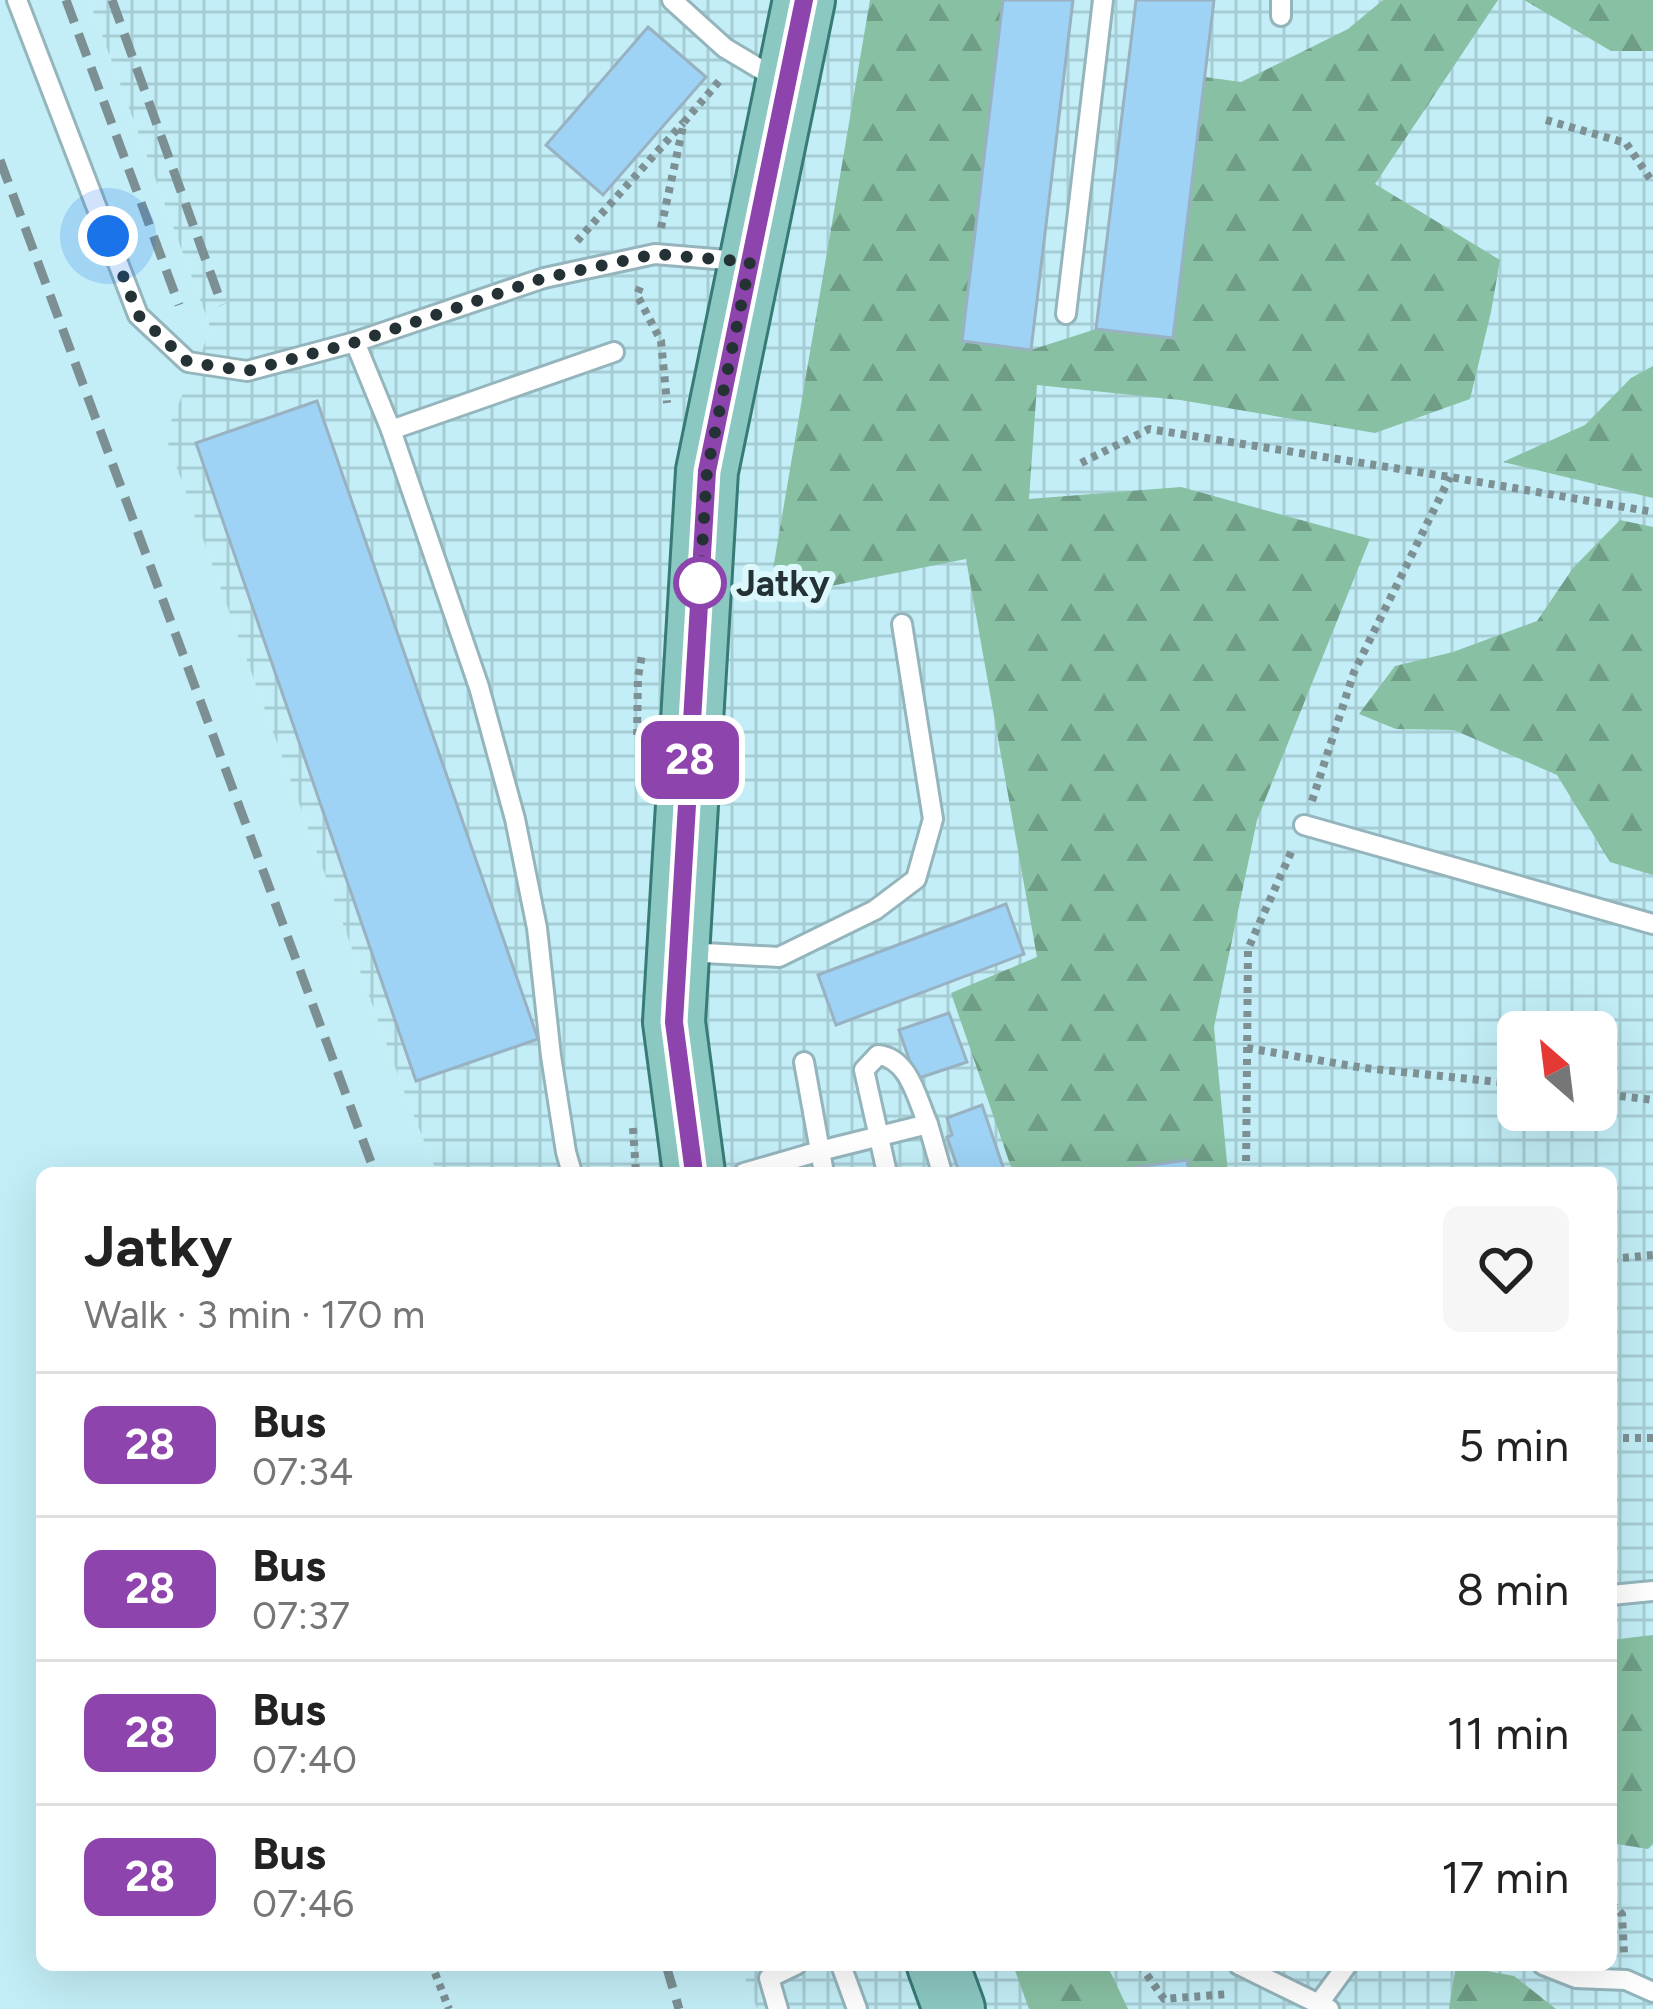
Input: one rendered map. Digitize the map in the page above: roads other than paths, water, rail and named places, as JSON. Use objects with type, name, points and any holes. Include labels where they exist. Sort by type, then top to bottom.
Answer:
[{"type":"main road","points":[[693,1167],[674,1022],[707,471],[804,0]]},
{"type":"main road","points":[[940,1971],[954,2009]]},
{"type":"lane","points":[[17,0],[138,315],[188,362],[247,371],[356,342],[544,278],[655,254],[750,262]]},
{"type":"lane","points":[[672,0],[725,48],[786,85]]},
{"type":"lane","points":[[1066,314],[1103,0]]},
{"type":"lane","points":[[356,342],[479,687],[515,819],[537,928],[551,1056],[571,1167]]},
{"type":"lane","points":[[391,430],[614,352]]},
{"type":"lane","points":[[678,951],[779,957],[875,910],[916,879],[933,820],[902,624]]},
{"type":"lane","points":[[1304,825],[1653,924]]},
{"type":"lane","points":[[886,1167],[864,1070],[878,1055],[902,1064],[940,1167]]},
{"type":"lane","points":[[804,1062],[823,1167]]},
{"type":"lane","points":[[764,1167],[928,1124]]},
{"type":"lane","points":[[1617,1594],[1653,1591]]},
{"type":"lane","points":[[778,2009],[769,1978],[784,1971]]},
{"type":"lane","points":[[844,1971],[857,2009]]},
{"type":"lane","points":[[1252,1971],[1324,2006],[1344,1971]]},
{"type":"lane","points":[[1558,1971],[1576,1978],[1626,1979],[1653,1992]]},
{"type":"railway","points":[[66,0],[179,305]]},
{"type":"railway","points":[[112,0],[222,305]]},
{"type":"railway","points":[[0,160],[373,1167]]},
{"type":"railway","points":[[668,1971],[679,2009]]},
{"type":"place","name":"Jatky","points":[[700,583]]}]
